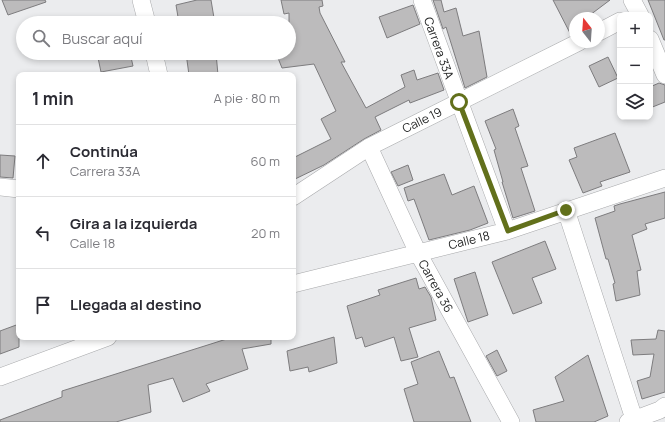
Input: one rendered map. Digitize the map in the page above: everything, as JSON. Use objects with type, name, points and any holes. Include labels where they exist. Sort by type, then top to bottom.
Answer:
[{"type":"street","points":[[141,0],[145,16]]},
{"type":"street","name":"Carrera 33A","points":[[422,0],[508,231]]},
{"type":"street","points":[[605,29],[617,23]]},
{"type":"street","name":"Calle 19","points":[[296,195],[369,147],[569,47]]},
{"type":"street","points":[[653,47],[665,75]]},
{"type":"street","points":[[156,60],[158,72]]},
{"type":"street","name":"Carrera 36","points":[[369,147],[418,253],[511,422]]},
{"type":"street","name":"Calle 18","points":[[296,283],[508,231],[566,210],[665,178]]},
{"type":"street","points":[[0,187],[16,189]]},
{"type":"street","points":[[566,210],[633,421],[665,406]]},
{"type":"street","points":[[0,377],[100,340]]},
{"type":"building","points":[[2,0],[45,0],[46,2],[8,15]]},
{"type":"building","points":[[197,0],[211,0],[214,16],[178,16],[176,5]]},
{"type":"building","points":[[281,0],[322,0],[323,6],[319,7],[320,13],[345,62],[341,62],[366,108],[405,87],[401,75],[414,70],[417,80],[438,73],[444,90],[410,103],[409,100],[375,117],[381,130],[364,139],[324,165],[296,179],[296,156],[331,139],[321,119],[336,111],[314,64],[282,68],[279,60],[296,60],[296,16],[289,16],[289,13],[284,14]]},
{"type":"building","points":[[433,0],[441,0],[444,12],[456,8],[463,36],[479,31],[487,77],[465,88],[446,27],[443,29]]},
{"type":"building","points":[[553,0],[610,0],[594,12],[569,12],[569,31]]},
{"type":"building","points":[[648,0],[665,0],[665,40],[664,40]]},
{"type":"building","points":[[413,5],[420,24],[387,38],[379,17]]},
{"type":"building","points":[[608,57],[617,78],[599,87],[589,66]]},
{"type":"building","points":[[98,60],[132,60],[133,66],[101,72]]},
{"type":"building","points":[[187,60],[217,60],[218,72],[189,72]]},
{"type":"building","points":[[659,83],[665,85],[665,102],[653,107],[653,86]]},
{"type":"building","points":[[513,109],[519,126],[515,128],[528,166],[521,168],[535,211],[513,218],[494,150],[496,149],[485,121]]},
{"type":"building","points":[[615,133],[630,172],[600,182],[602,186],[583,193],[569,160],[577,157],[574,148]]},
{"type":"building","points":[[0,155],[15,156],[13,178],[0,177]]},
{"type":"building","points":[[408,165],[413,180],[398,186],[391,172]]},
{"type":"building","points":[[444,174],[452,195],[474,186],[488,223],[470,230],[429,240],[414,199],[408,201],[404,188]]},
{"type":"building","points":[[665,192],[665,218],[645,224],[647,229],[632,235],[641,270],[637,271],[640,295],[616,301],[613,284],[615,283],[608,259],[606,259],[595,218],[615,211],[614,206]]},
{"type":"building","points":[[545,241],[556,269],[532,278],[542,303],[513,314],[492,262]]},
{"type":"building","points":[[475,272],[488,315],[468,322],[454,279]]},
{"type":"building","points":[[416,278],[419,289],[425,287],[431,297],[436,320],[409,328],[418,357],[401,361],[394,337],[365,347],[362,337],[356,339],[347,306],[380,295],[378,290]]},
{"type":"building","points":[[16,325],[16,340],[19,340],[19,347],[0,354],[0,331]]},
{"type":"building","points":[[658,330],[665,331],[665,392],[642,399],[637,381],[650,377],[654,354],[633,355],[631,340],[656,339]]},
{"type":"building","points":[[334,337],[337,363],[309,372],[308,367],[290,371],[287,351]]},
{"type":"building","points":[[224,340],[271,340],[271,344],[242,349],[248,369],[206,384],[210,391],[183,402],[173,378],[148,385],[151,412],[116,422],[0,422],[0,420],[62,397],[62,391]]},
{"type":"building","points":[[497,350],[507,371],[497,376],[486,356]]},
{"type":"building","points":[[439,351],[450,378],[454,377],[471,422],[414,422],[404,389],[418,384],[411,362]]},
{"type":"building","points":[[588,355],[608,416],[594,422],[536,422],[533,410],[564,401],[555,377]]},
{"type":"route","points":[[459,102],[508,231],[566,210]]}]
